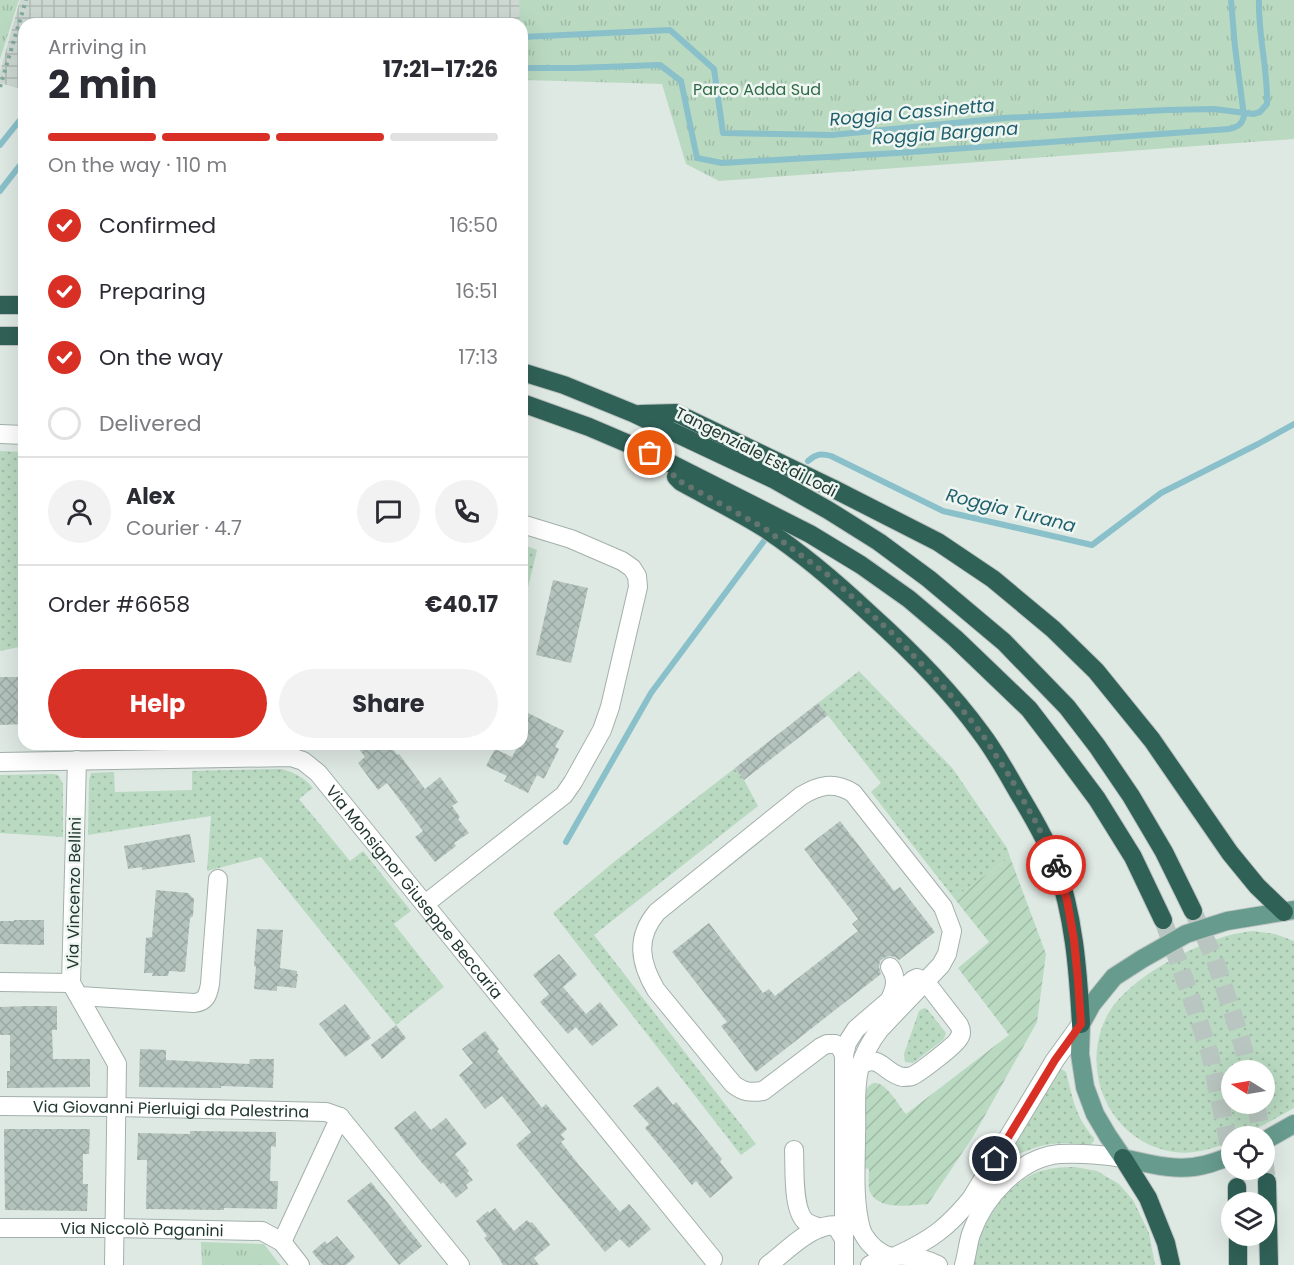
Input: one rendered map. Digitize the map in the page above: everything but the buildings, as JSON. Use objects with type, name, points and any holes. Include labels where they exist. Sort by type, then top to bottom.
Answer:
[{"type":"highway","points":[[0,305],[18,305]]},
{"type":"highway","points":[[0,336],[18,336]]},
{"type":"highway","name":"Tangenziale Est di Lodi","points":[[528,374],[635,414],[773,479],[879,542],[929,579],[1004,642],[1066,707],[1131,796],[1164,852],[1193,911]]},
{"type":"highway","points":[[528,405],[589,427],[650,453],[810,534],[861,565],[909,599],[956,638],[1029,709],[1090,789],[1133,857],[1162,920]]},
{"type":"highway","points":[[635,414],[676,413],[938,542],[993,579],[1053,629],[1096,671],[1152,740],[1230,853],[1257,886],[1291,913]]},
{"type":"highway","points":[[650,453],[681,482],[764,528],[828,575],[893,634],[948,692],[982,734],[1010,777],[1055,861],[1067,900],[1074,940],[1081,1024]]},
{"type":"highway","points":[[1123,1158],[1148,1198],[1166,1243],[1171,1265]]},
{"type":"highway","points":[[1267,1182],[1269,1265]]},
{"type":"highway","points":[[1238,1246],[1238,1265]]},
{"type":"main road","points":[[1221,1160],[1202,1166],[1176,1167],[1123,1158],[1095,1114],[1085,1087],[1080,1054],[1081,1024],[1092,1004],[1114,977],[1142,958],[1186,934],[1227,921],[1291,913]]},
{"type":"main road","points":[[1275,1135],[1294,1124]]},
{"type":"street","points":[[0,434],[18,435]]},
{"type":"street","points":[[425,904],[564,795],[602,730],[610,707],[638,587],[637,576],[632,568],[622,561],[571,539],[528,526]]},
{"type":"street","name":"Via Monsignor Giuseppe Beccaria","points":[[0,762],[291,758],[303,761],[318,772],[713,1259]]},
{"type":"street","name":"Via Vincenzo Bellini","points":[[75,990],[77,760]]},
{"type":"street","points":[[768,1265],[810,1232],[840,1229],[857,1206],[857,1087],[861,1065],[872,1040],[880,1029],[941,965],[947,954],[952,931],[943,907],[853,793],[845,788],[825,785],[811,789],[801,796],[657,912],[644,930],[643,959],[647,975],[656,990],[733,1084],[742,1090],[753,1093],[763,1091],[827,1044],[840,1047],[844,1055]]},
{"type":"street","points":[[0,982],[200,1003],[205,999],[210,984],[218,879]]},
{"type":"street","points":[[890,967],[896,980],[891,997]]},
{"type":"street","points":[[844,1265],[840,1229],[844,1055],[847,1043],[856,1029],[891,997],[917,978],[925,981],[961,1030],[958,1041],[912,1076],[901,1077],[893,1074],[874,1061],[861,1065]]},
{"type":"street","points":[[75,990],[117,1064],[114,1265]]},
{"type":"street","points":[[870,1265],[877,1260],[919,1246],[956,1217],[971,1198],[1055,1060],[1081,1024]]},
{"type":"street","name":"Via Giovanni Pierluigi da Palestrina","points":[[0,1106],[326,1112],[340,1118]]},
{"type":"street","points":[[300,1265],[282,1242],[340,1118],[460,1265]]},
{"type":"street","points":[[794,1150],[796,1199],[805,1221],[812,1226],[840,1229],[867,1240],[884,1255],[921,1257],[938,1265]]},
{"type":"street","points":[[964,1265],[971,1234],[981,1212],[1007,1180],[1022,1168],[1042,1158],[1059,1154],[1107,1155],[1123,1158]]},
{"type":"street","name":"Via Niccolò Paganini","points":[[0,1228],[262,1231],[282,1242]]},
{"type":"path","points":[[21,18],[26,0]]},
{"type":"path","points":[[0,87],[18,27]]},
{"type":"shaded area","points":[[20,0],[656,0],[528,23],[528,18],[18,18],[18,88],[0,83],[0,72]]},
{"type":"green space","points":[[0,0],[19,0],[0,59]]},
{"type":"green space","name":"Parco Adda Sud","points":[[519,0],[1294,0],[1294,139],[719,181],[686,164],[662,84],[528,80],[528,18],[520,18]]},
{"type":"green space","points":[[0,451],[18,452],[18,647],[0,651]]},
{"type":"green space","points":[[528,546],[537,550],[528,587]]},
{"type":"green space","points":[[859,671],[953,769],[1007,848],[1010,857],[954,898],[871,792],[881,783],[818,703]]},
{"type":"green space","points":[[735,768],[758,806],[594,935],[756,1144],[741,1155],[553,913],[615,861]]},
{"type":"green space","points":[[281,769],[299,776],[313,788],[299,799],[350,861],[363,851],[411,911],[394,924],[444,987],[396,1025],[261,857],[207,871],[211,816],[88,835],[91,773],[114,772],[115,792],[192,790],[192,771]]},
{"type":"green space","points":[[0,775],[58,775],[63,784],[63,837],[0,833]]},
{"type":"green space","points":[[1010,857],[1046,954],[1037,1022],[974,1135],[928,1204],[894,1206],[886,1204],[873,1196],[869,1189],[869,1169],[864,1168],[865,1092],[870,1085],[876,1083],[881,1085],[906,1114],[1009,1035],[958,968],[989,942],[954,898]]},
{"type":"green space","points":[[1253,931],[1275,934],[1294,941],[1294,1108],[1262,1126],[1221,1126],[1221,1145],[1210,1149],[1181,1153],[1152,1146],[1134,1135],[1118,1121],[1099,1084],[1098,1041],[1105,1020],[1126,992],[1159,967],[1196,947],[1233,934]]},
{"type":"green space","points":[[925,1008],[946,1033],[944,1039],[913,1063],[905,1062],[904,1054],[919,1011]]},
{"type":"green space","points":[[1061,1069],[1066,1072],[1075,1107],[1094,1141],[1090,1145],[1050,1144],[1015,1154],[1012,1148]]},
{"type":"green space","points":[[1075,1167],[1097,1171],[1119,1184],[1133,1200],[1149,1233],[1155,1265],[974,1265],[985,1225],[1001,1200],[1011,1190],[1038,1172],[1054,1168]]},
{"type":"green space","points":[[201,1242],[264,1244],[280,1265],[202,1265]]},
{"type":"waterway","name":"Roggia Bargana","points":[[528,68],[660,65],[681,81],[697,158],[722,163],[1229,129],[1239,125],[1244,116],[1231,0]]},
{"type":"waterway","name":"Roggia Cassinetta","points":[[528,37],[670,30],[714,69],[723,133],[832,135],[1004,118],[1167,110],[1214,109],[1253,114],[1260,112],[1267,104],[1259,0]]},
{"type":"waterway","name":"Roggia Cassinetta","points":[[0,145],[18,122]]},
{"type":"waterway","name":"Roggia Bargana","points":[[0,191],[18,168]]},
{"type":"waterway","name":"Roggia Turana","points":[[808,461],[819,455],[831,456],[943,511],[1092,545],[1161,493],[1294,424]]},
{"type":"waterway","name":"Roggia Turana","points":[[566,842],[651,693],[764,541]]},
{"type":"tunnel","points":[[1193,911],[1215,960],[1246,1060]]},
{"type":"tunnel","points":[[1163,920],[1210,1054],[1225,1126]]},
{"type":"tunnel","points":[[1258,1114],[1260,1126]]},
{"type":"way so far","points":[[650,453],[681,482],[764,528],[828,575],[893,634],[948,692],[982,734],[1037,824],[1056,865]]},
{"type":"route","points":[[995,1159],[1055,1060],[1081,1024],[1074,940],[1067,900],[1056,865]]}]
